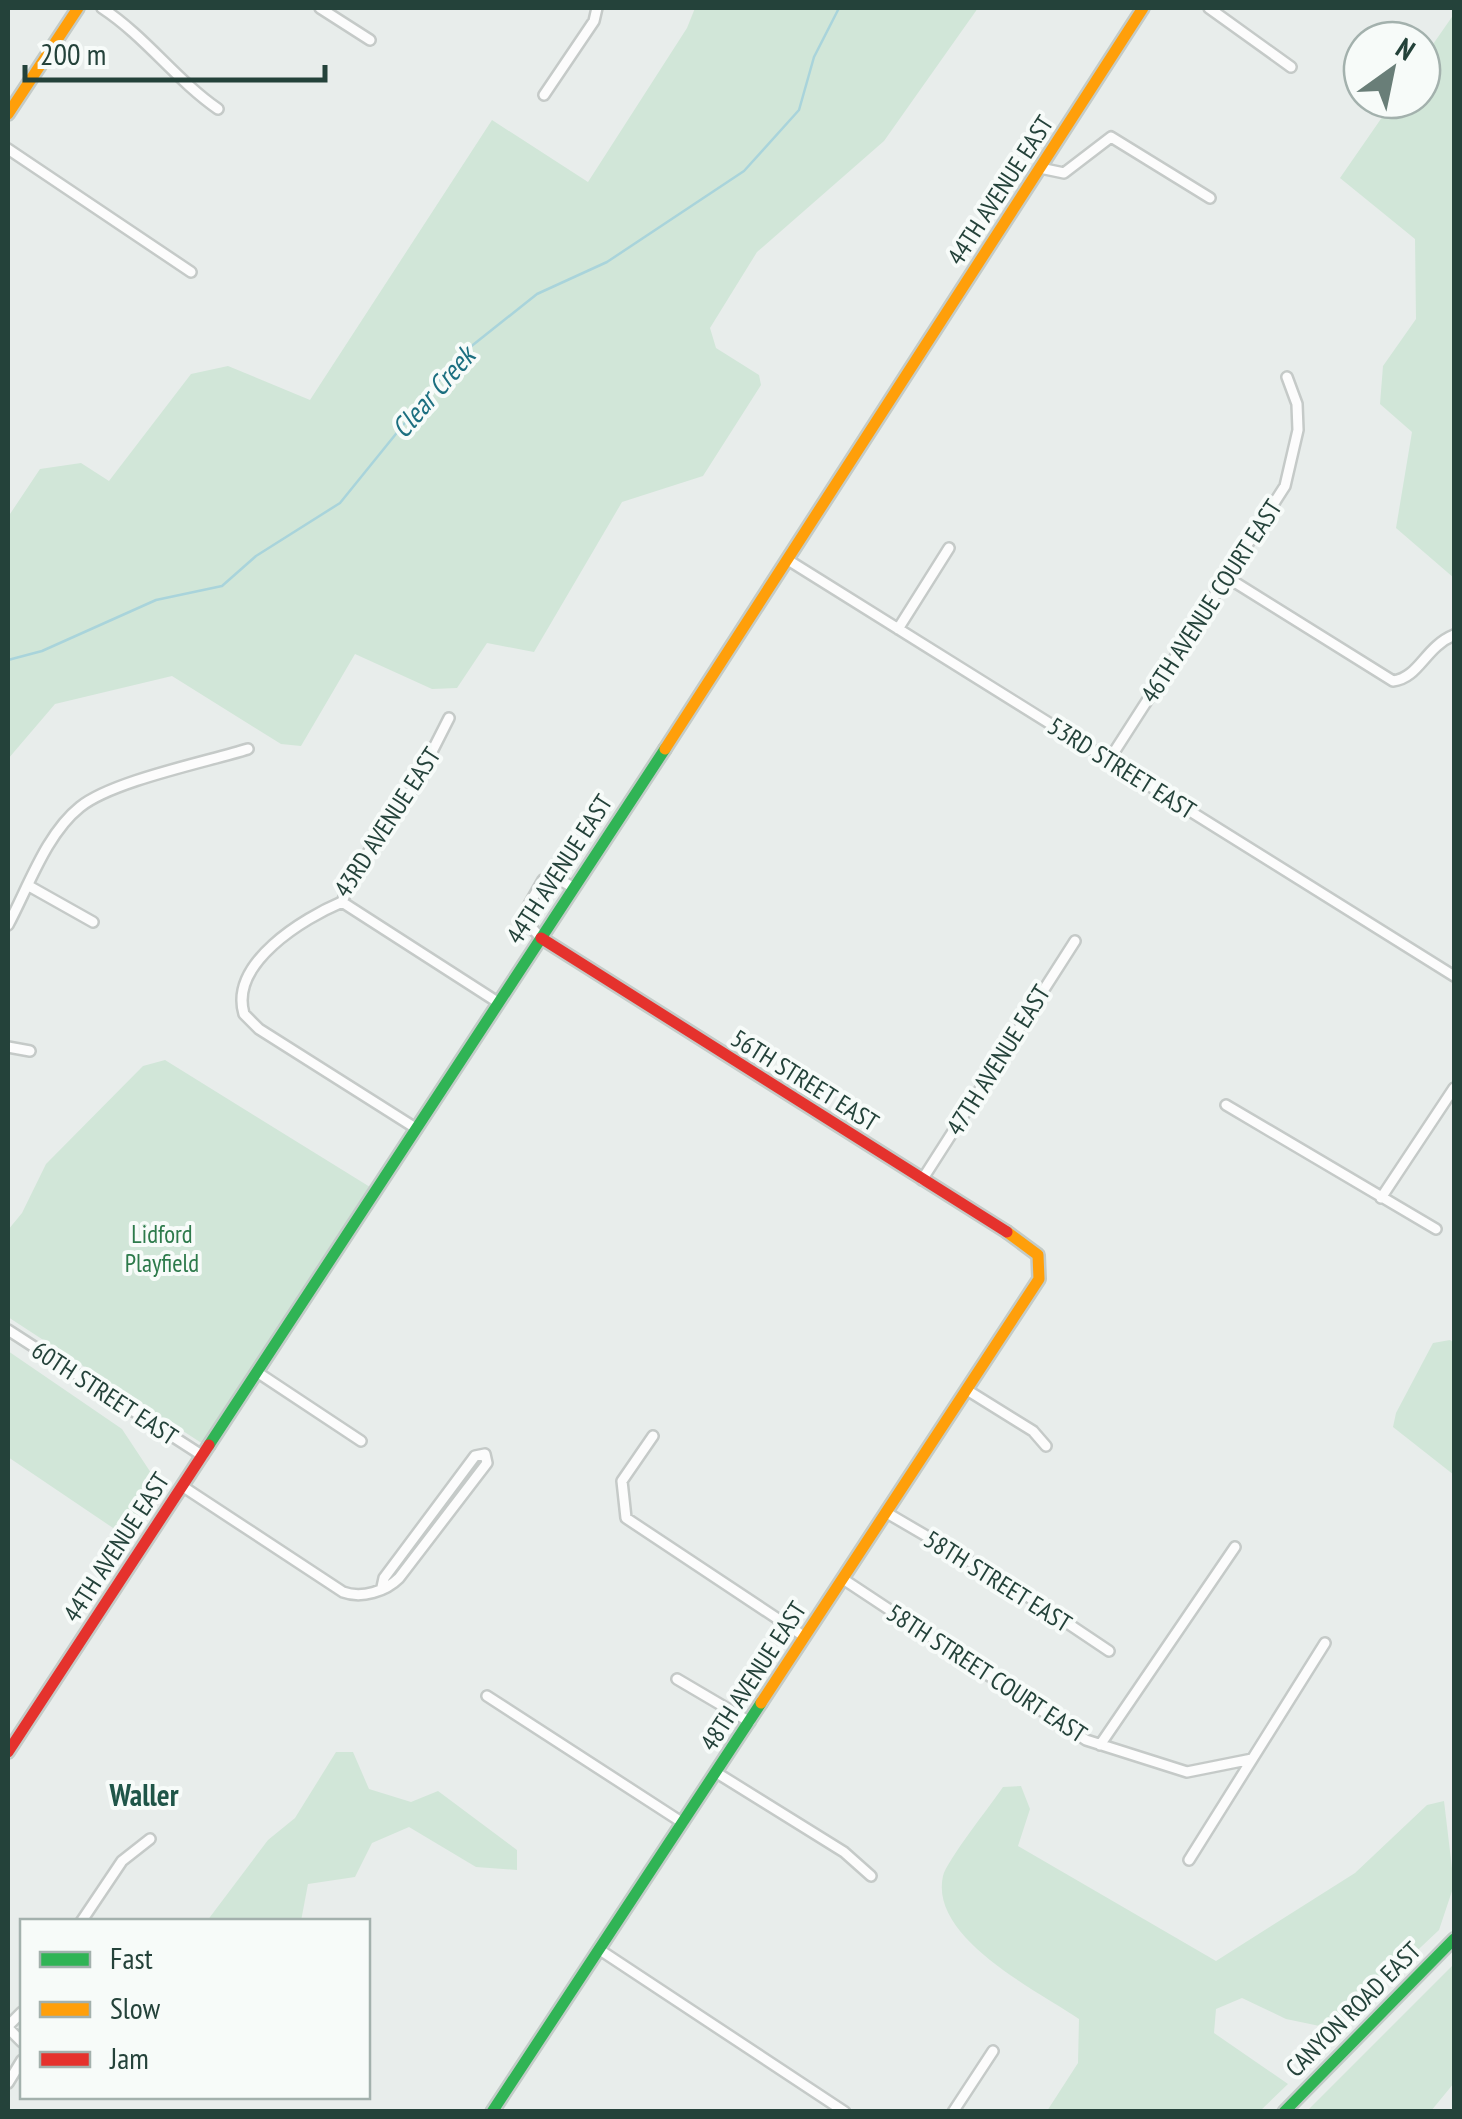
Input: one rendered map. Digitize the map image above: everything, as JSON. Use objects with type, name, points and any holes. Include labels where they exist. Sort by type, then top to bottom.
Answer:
[{"type":"street","points":[[8,114],[78,8]]},
{"type":"street","points":[[102,8],[140,33],[178,80],[218,109]]},
{"type":"street","points":[[320,8],[370,40]]},
{"type":"street","points":[[544,95],[592,24],[596,8]]},
{"type":"street","name":"44TH AVENUE EAST","points":[[8,1752],[542,938],[1143,8]]},
{"type":"street","points":[[1209,8],[1291,67]]},
{"type":"street","points":[[1040,168],[1064,173],[1111,137],[1131,145],[1210,198]]},
{"type":"street","points":[[8,148],[191,272]]},
{"type":"street","name":"46TH AVENUE COURT EAST","points":[[1109,760],[1280,496],[1295,456],[1298,414],[1287,378]]},
{"type":"street","points":[[898,629],[949,548]]},
{"type":"street","name":"53RD STREET EAST","points":[[788,560],[1454,976]]},
{"type":"street","points":[[1228,578],[1393,681],[1410,676],[1431,647],[1454,635]]},
{"type":"street","name":"43RD AVENUE EAST","points":[[416,1129],[259,1029],[242,1006],[245,987],[271,946],[310,916],[342,902],[353,874],[417,782],[449,718]]},
{"type":"street","points":[[8,925],[66,822],[85,803],[248,749]]},
{"type":"street","points":[[542,938],[522,917],[543,880],[557,878],[574,888]]},
{"type":"street","points":[[28,886],[93,922]]},
{"type":"street","points":[[342,902],[499,1003]]},
{"type":"street","name":"56TH STREET EAST","points":[[542,938],[1026,1244],[1041,1262]]},
{"type":"street","name":"47TH AVENUE EAST","points":[[922,1180],[1074,940]]},
{"type":"street","points":[[8,1048],[30,1052]]},
{"type":"street","points":[[1381,1198],[1454,1088]]},
{"type":"street","points":[[1226,1105],[1436,1229]]},
{"type":"street","name":"48TH AVENUE EAST","points":[[492,2112],[1039,1279],[1041,1262]]},
{"type":"street","name":"60TH STREET EAST","points":[[8,1330],[202,1456]]},
{"type":"street","points":[[257,1372],[361,1440]]},
{"type":"street","points":[[967,1390],[1032,1432],[1046,1446]]},
{"type":"street","points":[[653,1436],[622,1478],[620,1494],[626,1518],[805,1637]]},
{"type":"street","points":[[182,1486],[343,1592],[360,1595],[388,1588],[406,1569],[487,1463],[486,1454],[476,1456],[384,1578],[382,1587]]},
{"type":"street","name":"58TH STREET EAST","points":[[886,1513],[1012,1586],[1109,1651]]},
{"type":"street","points":[[1100,1746],[1234,1547]]},
{"type":"street","name":"58TH STREET COURT EAST","points":[[844,1579],[1068,1730],[1100,1746],[1187,1772],[1252,1760]]},
{"type":"street","points":[[1189,1860],[1325,1643]]},
{"type":"street","points":[[677,1678],[750,1722]]},
{"type":"street","points":[[487,1696],[683,1823]]},
{"type":"street","points":[[717,1772],[844,1852],[870,1876]]},
{"type":"street","points":[[83,1919],[122,1861],[150,1839]]},
{"type":"street","name":"CANYON ROAD EAST","points":[[1284,2112],[1454,1939]]},
{"type":"street","points":[[600,1950],[845,2112]]},
{"type":"street","points":[[953,2112],[993,2051]]},
{"type":"green space","points":[[695,8],[978,8],[884,141],[757,252],[710,328],[716,348],[759,375],[761,385],[703,476],[622,502],[534,652],[487,643],[457,688],[432,689],[355,654],[301,746],[281,744],[172,676],[55,704],[8,759],[8,517],[40,469],[81,463],[109,481],[191,374],[228,366],[310,400],[492,120],[588,182],[687,28]]},
{"type":"green space","points":[[1454,14],[1454,578],[1396,528],[1412,432],[1380,404],[1383,366],[1416,319],[1415,239],[1340,178],[1380,120],[1442,120],[1442,31]]},
{"type":"green space","name":"Lidford Playfield","points":[[165,1060],[370,1187],[203,1444],[8,1317],[8,1230],[22,1213],[46,1164],[143,1066]]},
{"type":"green space","points":[[1433,1343],[1454,1343],[1454,1475],[1393,1427],[1396,1413]]},
{"type":"green space","points":[[8,1351],[122,1429],[155,1479],[139,1514],[119,1532],[8,1457]]},
{"type":"green space","points":[[336,1752],[353,1752],[369,1789],[411,1802],[438,1791],[517,1850],[517,1870],[476,1867],[409,1827],[372,1843],[355,1877],[308,1884],[301,1919],[209,1919],[268,1840],[295,1818]]},
{"type":"green space","points":[[1021,1786],[1030,1809],[1018,1846],[1216,1961],[1355,1873],[1427,1805],[1444,1801],[1454,1885],[1439,1930],[1334,2029],[1286,2019],[1242,1998],[1216,2009],[1214,2033],[1288,2084],[1260,2111],[1047,2111],[1078,2063],[1079,2019],[990,1960],[953,1921],[943,1899],[943,1876],[961,1846],[1003,1787]]},
{"type":"green space","points":[[1454,1964],[1454,2083],[1431,2111],[1307,2111]]},
{"type":"waterway","name":"Clear Creek","points":[[8,660],[42,651],[156,600],[222,586],[256,556],[340,503],[459,356],[537,294],[607,262],[744,171],[799,110],[814,57],[839,8]]},
{"type":"traffic: fast","points":[[209,1445],[665,749]]},
{"type":"traffic: fast","points":[[492,2112],[761,1703]]},
{"type":"traffic: fast","points":[[1284,2112],[1454,1939]]},
{"type":"traffic: slow","points":[[8,114],[78,8]]},
{"type":"traffic: slow","points":[[665,749],[1143,8]]},
{"type":"traffic: slow","points":[[761,1703],[1039,1279],[1038,1255],[1007,1232]]},
{"type":"traffic: jam","points":[[541,938],[1007,1232]]},
{"type":"traffic: jam","points":[[8,1752],[209,1445]]},
{"type":"district","name":"Waller","points":[[144,1796]]}]
